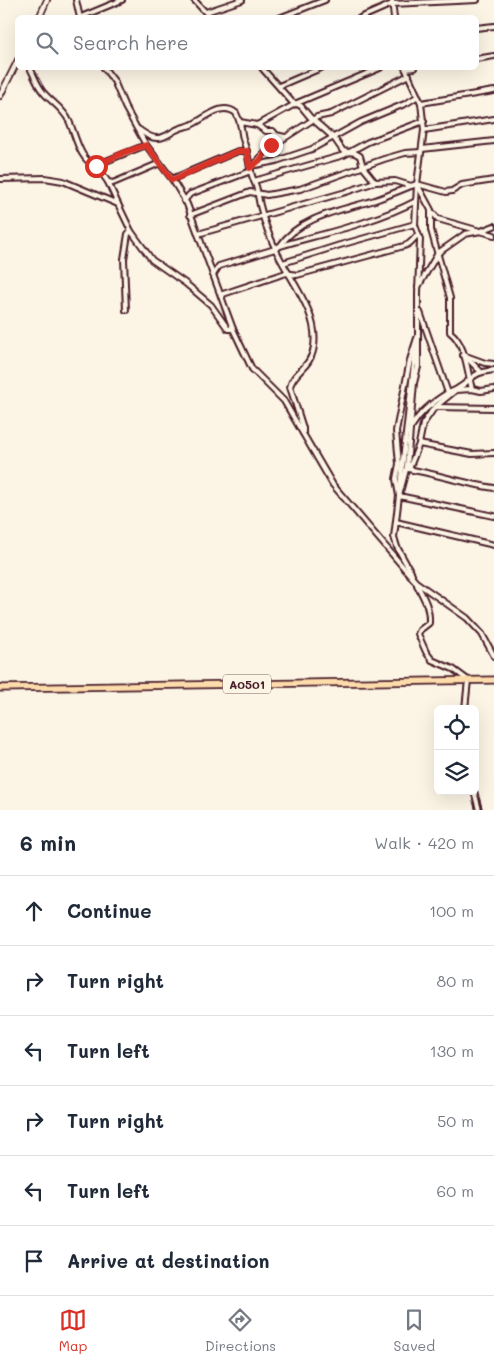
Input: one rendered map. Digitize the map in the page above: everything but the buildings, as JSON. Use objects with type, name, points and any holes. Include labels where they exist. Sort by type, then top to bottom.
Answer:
[{"type":"highway","name":"A0501","points":[[0,688],[494,680]]},
{"type":"street","points":[[40,15],[47,0]]},
{"type":"street","points":[[76,0],[80,15]]},
{"type":"street","points":[[85,15],[122,0]]},
{"type":"street","points":[[194,0],[208,15]]},
{"type":"street","points":[[206,12],[242,0]]},
{"type":"street","points":[[286,15],[325,0]]},
{"type":"street","points":[[366,15],[392,2],[477,0]]},
{"type":"street","points":[[392,2],[394,15]]},
{"type":"street","points":[[479,28],[494,26]]},
{"type":"street","points":[[479,58],[494,56]]},
{"type":"street","points":[[0,96],[15,66]]},
{"type":"street","points":[[31,70],[42,91],[62,110],[69,120],[87,161],[91,165],[96,166],[108,182],[130,231],[152,260],[185,283],[211,305],[228,329],[233,328]]},
{"type":"street","points":[[106,70],[114,81],[146,145],[172,180],[184,201],[233,328],[252,369],[284,401],[333,485],[416,582],[467,618],[482,634],[494,656]]},
{"type":"street","points":[[264,70],[292,102],[297,103],[334,138],[343,151],[360,156],[363,167],[375,182]]},
{"type":"street","points":[[279,86],[316,70]]},
{"type":"street","points":[[257,125],[297,103],[375,70]]},
{"type":"street","points":[[406,70],[421,103],[424,121],[415,224],[420,257],[418,367],[414,383],[408,469]]},
{"type":"street","points":[[252,168],[271,145],[320,115],[331,114],[409,75]]},
{"type":"street","points":[[421,103],[494,91]]},
{"type":"street","points":[[184,201],[190,194],[252,168],[312,149],[361,122],[407,103],[418,96]]},
{"type":"street","points":[[137,128],[151,137],[158,138],[182,126],[191,125],[214,111],[227,108],[234,111],[240,122],[241,133],[252,168],[262,214],[275,249],[311,315],[314,345],[310,361],[291,380],[290,387],[303,433]]},
{"type":"street","points":[[424,130],[494,119]]},
{"type":"street","points":[[254,182],[344,155],[368,142],[424,121]]},
{"type":"street","points":[[240,122],[257,125],[266,130],[273,131],[276,135],[285,137]]},
{"type":"street","points":[[190,215],[250,192],[267,195],[300,189],[405,153],[494,142]]},
{"type":"street","points":[[96,166],[123,153],[146,145]]},
{"type":"street","points":[[172,180],[238,151],[247,151]]},
{"type":"street","points":[[108,182],[119,182],[160,163]]},
{"type":"street","points":[[0,179],[44,178],[63,181],[118,204]]},
{"type":"street","points":[[280,246],[285,238],[300,226],[417,184],[446,192],[462,185],[494,180]]},
{"type":"street","points":[[198,234],[375,182],[395,181],[412,186]]},
{"type":"street","points":[[417,184],[433,214],[438,219],[494,235]]},
{"type":"street","points":[[213,275],[219,266],[372,219],[401,209],[416,201]]},
{"type":"street","points":[[431,210],[431,230],[450,298],[450,332],[457,338],[472,389]]},
{"type":"street","points":[[283,263],[334,246],[415,224]]},
{"type":"street","points":[[418,288],[438,253],[465,234],[482,231],[494,226]]},
{"type":"street","points":[[126,310],[124,259],[130,231]]},
{"type":"street","points":[[222,298],[223,294],[283,274],[297,275],[404,246],[412,243],[418,235]]},
{"type":"street","points":[[418,307],[448,393]]},
{"type":"street","points":[[399,496],[396,479],[399,464],[396,431],[410,360],[419,333]]},
{"type":"street","points":[[417,339],[394,537],[429,608],[428,623],[418,634],[426,652],[438,663],[453,669],[468,680],[465,705]]},
{"type":"street","points":[[463,354],[485,363],[494,364]]},
{"type":"street","points":[[463,354],[480,372]]},
{"type":"street","points":[[399,496],[419,444],[423,424],[434,408],[473,375],[494,370]]},
{"type":"street","points":[[411,429],[416,419],[426,407],[448,393],[456,390],[494,389]]},
{"type":"street","points":[[434,408],[494,408]]},
{"type":"street","points":[[419,444],[472,454],[494,453]]},
{"type":"street","points":[[408,469],[475,486],[494,488]]},
{"type":"street","points":[[399,496],[494,516]]},
{"type":"street","points":[[396,523],[494,545]]},
{"type":"street","points":[[475,795],[479,810]]},
{"type":"route","points":[[96,166],[123,153],[146,145],[172,180],[238,151],[247,151],[250,168],[260,160],[271,145]]}]
